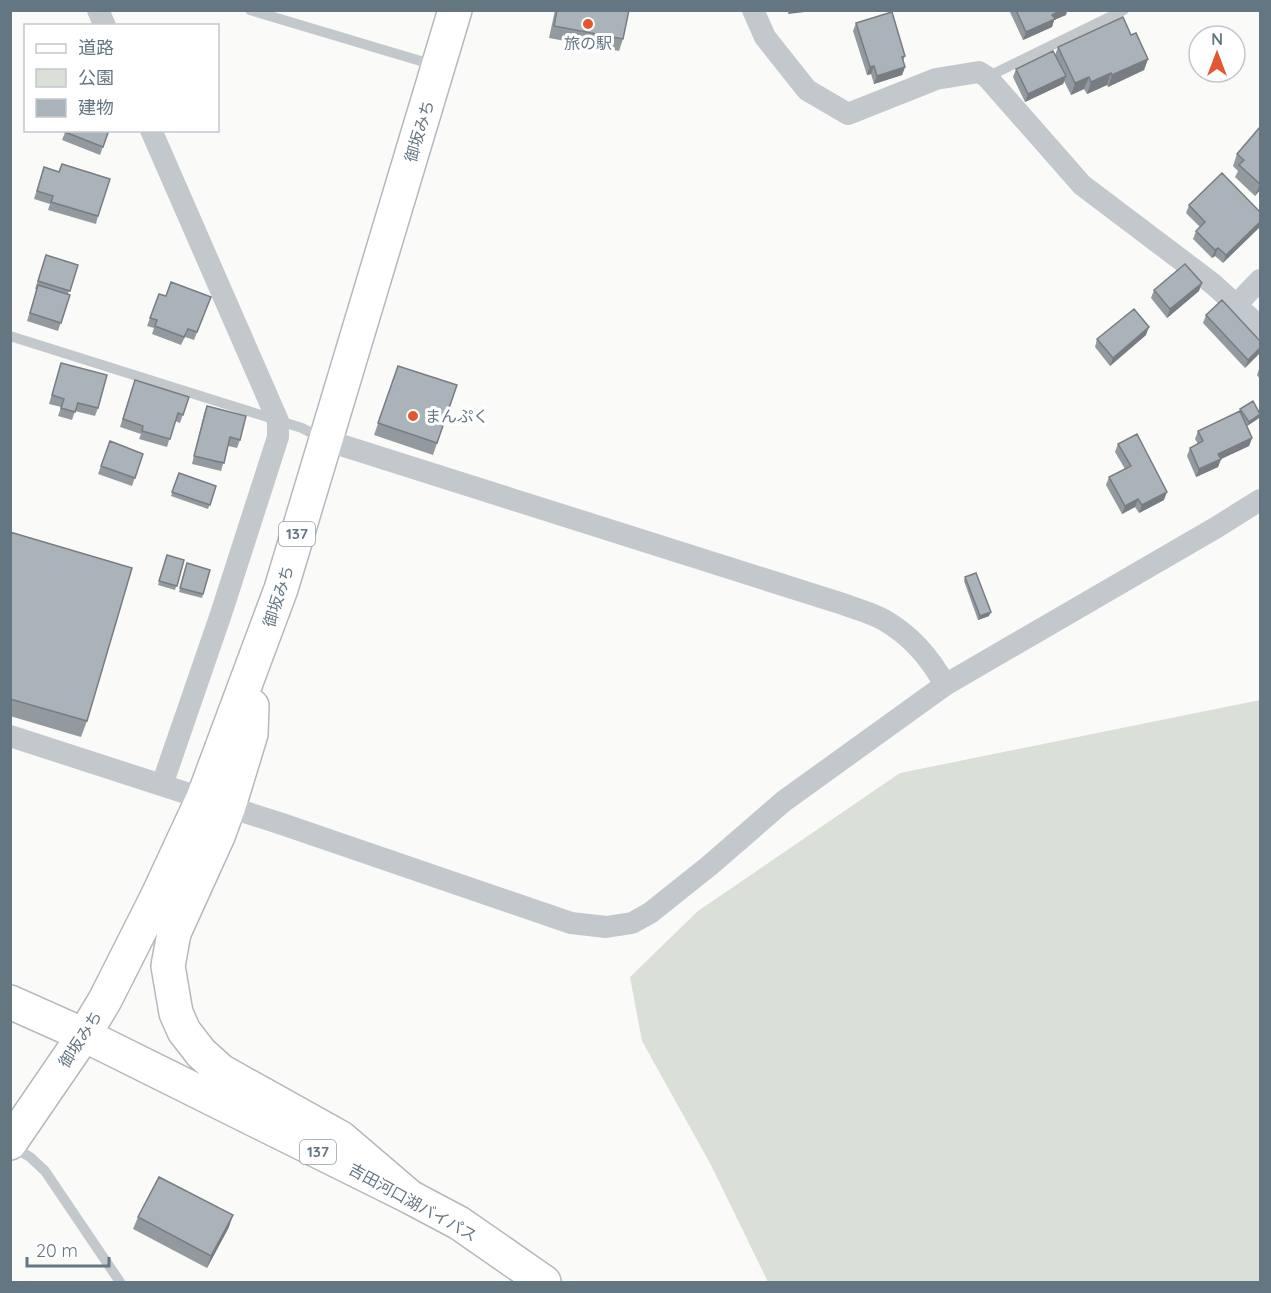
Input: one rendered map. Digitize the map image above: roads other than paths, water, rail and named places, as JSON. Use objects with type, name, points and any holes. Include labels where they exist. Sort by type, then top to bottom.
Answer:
[{"type":"main road","name":"御坂みち","points":[[10,1144],[84,1035],[105,1000],[157,897],[216,802],[255,662],[281,589],[455,10]]},
{"type":"main road","points":[[216,802],[218,836],[174,933],[168,966],[176,1013],[184,1031],[201,1053],[221,1071],[341,1138],[410,1197]]},
{"type":"main road","name":"吉田河口湖バイパス","points":[[10,1002],[84,1035],[410,1197],[459,1223],[544,1282]]},
{"type":"street","points":[[98,10],[104,24]]},
{"type":"street","points":[[753,10],[765,37],[807,90],[848,114],[936,79],[979,72],[987,77],[1082,185],[1213,284],[1260,327]]},
{"type":"street","points":[[152,132],[278,421],[278,437],[221,614],[162,784]]},
{"type":"street","points":[[1236,305],[1260,280]]},
{"type":"street","points":[[325,440],[843,604],[882,619],[910,638],[938,672],[945,685]]},
{"type":"street","points":[[10,736],[162,784],[571,923],[606,927],[632,923],[650,913],[701,873],[784,801],[945,685],[1260,500]]},
{"type":"lane","points":[[250,10],[439,66]]},
{"type":"lane","points":[[1093,10],[1098,22]]},
{"type":"lane","points":[[987,77],[1124,10]]},
{"type":"lane","points":[[10,336],[302,428],[325,440]]},
{"type":"lane","points":[[10,1144],[30,1157],[45,1171],[120,1282]]},
{"type":"place","name":"旅の駅","points":[[588,24]]},
{"type":"place","name":"まんぷく","points":[[413,416]]}]
